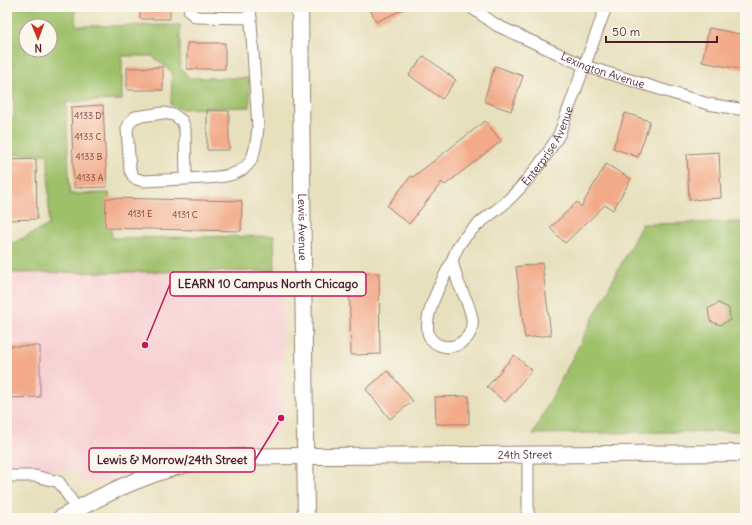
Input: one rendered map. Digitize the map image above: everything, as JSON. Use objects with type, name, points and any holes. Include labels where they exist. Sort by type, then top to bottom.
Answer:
[{"type":"street","points":[[186,179],[185,129],[182,121],[174,114],[163,113],[135,117],[130,122],[127,129],[130,170],[134,178],[143,181],[186,179],[230,175],[244,169],[252,158],[258,127],[251,12],[196,17],[190,12],[189,7]]},
{"type":"street","name":"Lewis Avenue","points":[[300,7],[306,518]]},
{"type":"street","name":"Lexington Avenue","points":[[471,7],[496,25],[585,66],[708,104],[745,110]]},
{"type":"street","name":"Enterprise Avenue","points":[[452,261],[458,281],[471,311],[472,323],[471,331],[467,338],[454,346],[444,347],[434,343],[428,333],[428,320],[438,287],[460,244],[473,229],[505,203],[519,189],[548,153],[559,135],[606,7]]},
{"type":"street","name":"24th Street","points":[[61,518],[78,514],[97,498],[146,477],[170,469],[213,460],[305,456],[745,453]]},
{"type":"street","points":[[528,455],[528,518]]},
{"type":"street","points":[[7,476],[35,476],[58,482],[78,514]]},
{"type":"shaded area","points":[[282,271],[285,417],[278,433],[273,437],[264,443],[255,445],[200,449],[166,457],[136,467],[99,484],[81,480],[75,470],[7,470],[7,273]]},
{"type":"green space","points":[[7,7],[75,7],[76,26],[180,25],[180,67],[189,78],[249,78],[250,107],[181,109],[171,105],[172,72],[152,56],[122,56],[122,100],[66,102],[70,194],[109,193],[112,238],[274,236],[275,271],[7,273],[7,246],[49,225],[48,154],[7,155],[7,119],[14,117],[13,61],[7,61]]},
{"type":"green space","points":[[745,222],[745,431],[533,434],[642,224]]},
{"type":"building","points":[[140,7],[170,7],[170,19],[140,19]]},
{"type":"building","points":[[369,7],[408,7],[376,22]]},
{"type":"building","points":[[709,28],[745,35],[745,70],[702,62]]},
{"type":"building","points":[[187,43],[225,43],[225,69],[187,69]]},
{"type":"building","points":[[424,56],[456,80],[442,99],[409,75]]},
{"type":"building","points":[[495,66],[523,76],[511,111],[485,102],[485,97]]},
{"type":"building","points":[[163,67],[163,90],[127,90],[127,68]]},
{"type":"building","points":[[103,105],[107,187],[74,188],[71,107]]},
{"type":"building","points":[[207,110],[229,111],[229,150],[207,150]]},
{"type":"building","points":[[625,113],[650,121],[638,157],[613,148]]},
{"type":"building","points":[[485,121],[501,141],[445,185],[442,182],[409,224],[387,206],[411,176],[413,177]]},
{"type":"building","points":[[719,152],[721,198],[689,200],[687,154]]},
{"type":"building","points":[[36,159],[37,219],[7,220],[7,160]]},
{"type":"building","points":[[606,164],[631,179],[613,210],[605,205],[565,243],[550,228],[577,202],[581,207]]},
{"type":"building","points":[[106,198],[242,201],[241,231],[105,228]]},
{"type":"building","points":[[542,263],[551,335],[525,338],[516,267]]},
{"type":"building","points":[[379,273],[380,354],[351,355],[349,274]]},
{"type":"building","points":[[718,303],[729,308],[730,320],[720,325],[710,321],[708,309]]},
{"type":"building","points":[[7,346],[40,346],[40,397],[7,398]]},
{"type":"building","points":[[514,355],[532,370],[505,402],[487,387]]},
{"type":"building","points":[[388,371],[413,401],[390,419],[366,389]]},
{"type":"building","points":[[469,396],[469,424],[436,424],[435,397]]},
{"type":"place","name":"LEARN 10 Campus North Chicago","points":[[145,345]]},
{"type":"place","name":"Lewis & Morrow/24th Street","points":[[281,418]]}]
